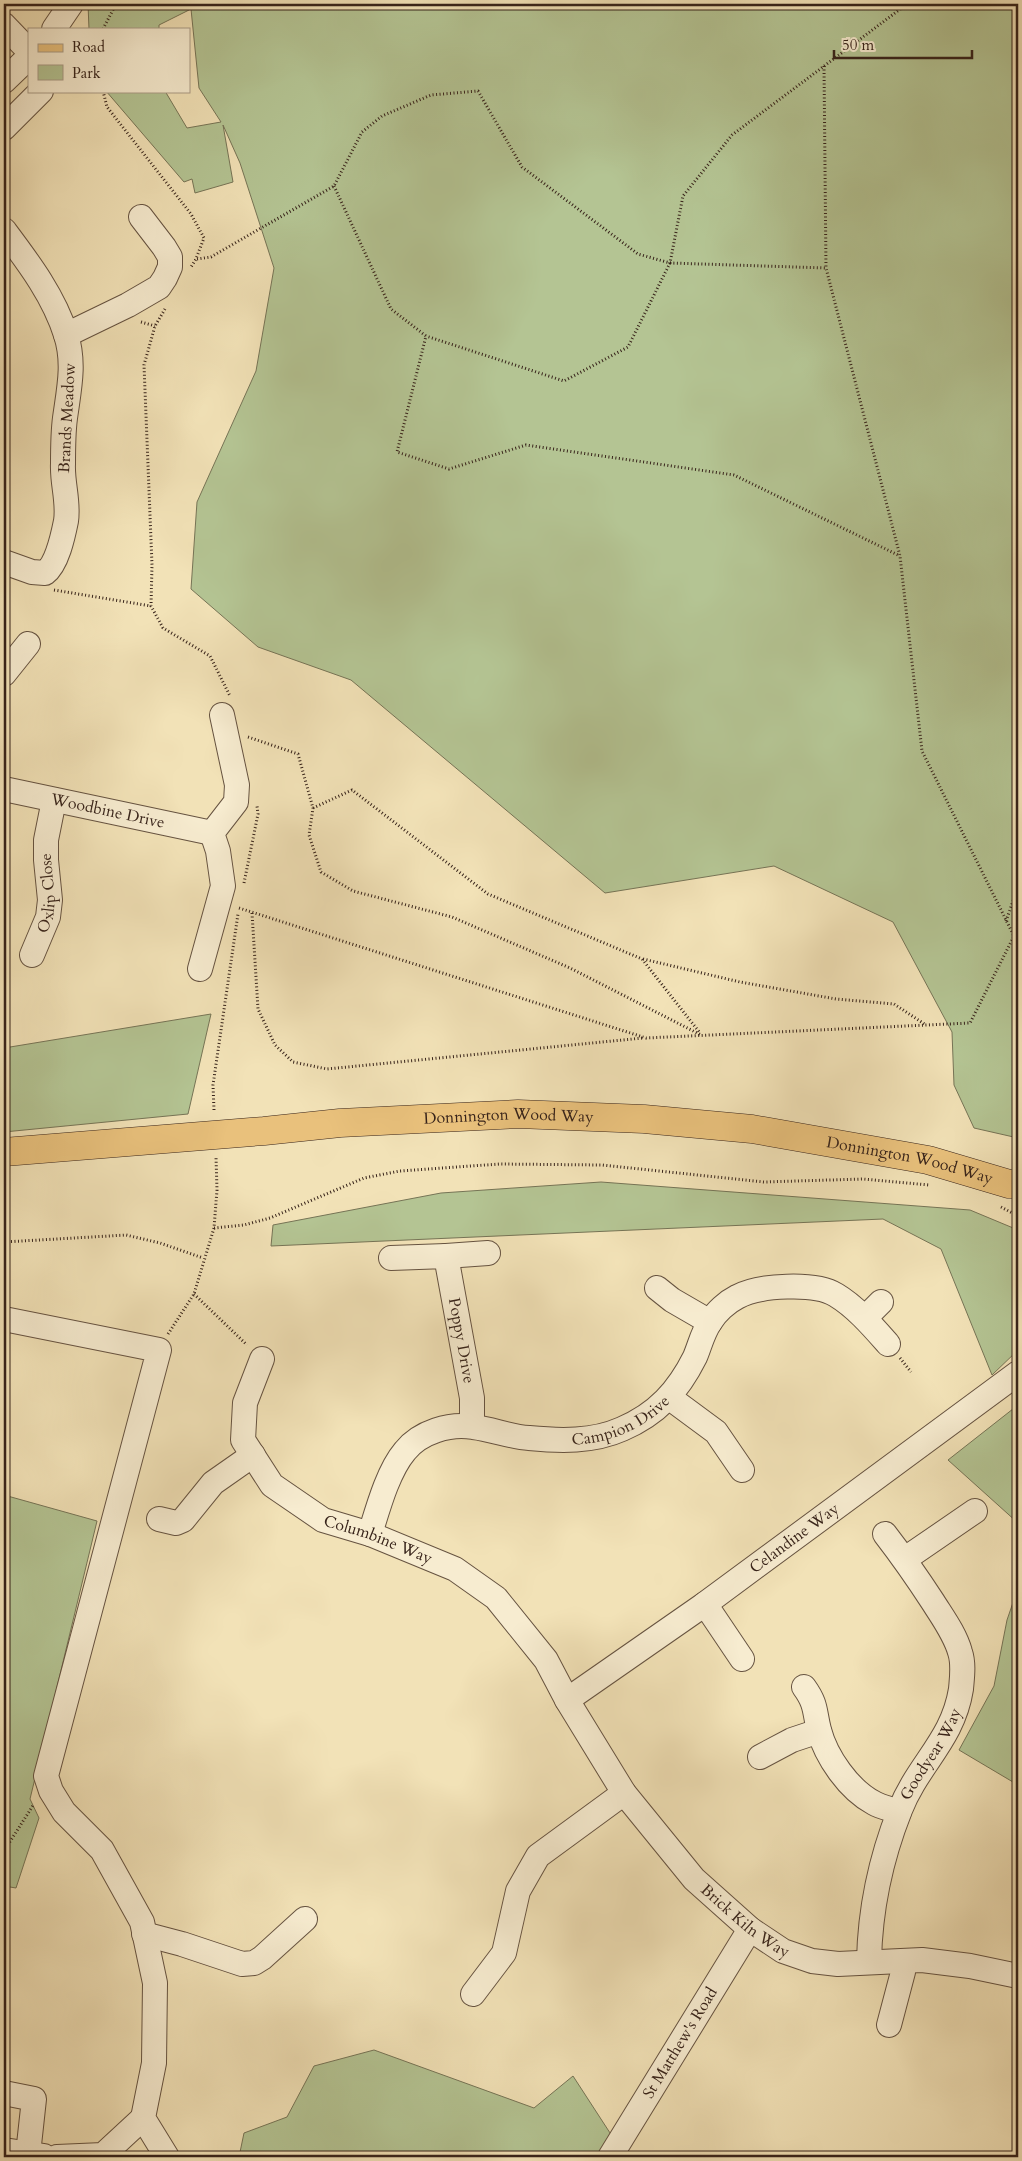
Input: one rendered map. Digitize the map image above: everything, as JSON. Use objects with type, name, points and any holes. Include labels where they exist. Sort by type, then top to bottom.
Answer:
[{"type":"main road","name":"Donnington Wood Way","points":[[4,1152],[340,1123],[518,1114],[644,1119],[752,1129],[928,1160],[1010,1190]]},
{"type":"street","points":[[55,28],[71,4]]},
{"type":"street","points":[[4,25],[28,50]]},
{"type":"street","points":[[4,81],[28,58]]},
{"type":"street","points":[[4,128],[40,92]]},
{"type":"street","points":[[66,335],[142,312],[158,287],[170,267],[170,257],[141,217]]},
{"type":"street","name":"Brands Meadow","points":[[4,230],[48,294],[66,335],[72,364],[70,392],[65,418],[62,466],[66,520],[51,568],[45,573],[32,572],[4,562]]},
{"type":"street","points":[[4,674],[28,644]]},
{"type":"street","points":[[200,969],[223,886],[215,842],[246,803],[237,786],[226,706]]},
{"type":"street","name":"Woodbine Drive","points":[[4,789],[54,800],[215,842]]},
{"type":"street","name":"Oxlip Close","points":[[32,955],[48,917],[50,900],[46,840],[54,800]]},
{"type":"street","points":[[391,1258],[488,1253]]},
{"type":"street","name":"Poppy Drive","points":[[446,1256],[472,1398],[472,1426]]},
{"type":"street","name":"Campion Drive","points":[[370,1534],[394,1465],[406,1449],[423,1436],[448,1428],[472,1426],[527,1438],[586,1440],[622,1429],[654,1411],[670,1398],[694,1358],[710,1322],[726,1304],[739,1295],[795,1285],[817,1287],[873,1310],[888,1344]]},
{"type":"street","points":[[663,1301],[710,1322]]},
{"type":"street","points":[[4,1319],[159,1350],[46,1776],[51,1790],[64,1812],[102,1850],[142,1922],[155,1983],[154,2063],[143,2118],[103,2155],[57,2157]]},
{"type":"street","name":"Columbine Way","points":[[262,1359],[245,1403],[243,1440],[272,1485],[323,1520],[370,1534],[455,1569],[496,1598],[546,1660],[566,1700]]},
{"type":"street","name":"Celandine Way","points":[[566,1700],[705,1604],[1018,1373]]},
{"type":"street","points":[[670,1398],[716,1432],[742,1470]]},
{"type":"street","points":[[159,1519],[176,1524],[183,1520],[213,1483],[253,1455]]},
{"type":"street","points":[[905,1559],[975,1511]]},
{"type":"street","name":"Goodyear Way","points":[[869,1962],[870,1932],[881,1865],[908,1791],[950,1728],[958,1709],[963,1676],[960,1652],[949,1627],[905,1559],[885,1534]]},
{"type":"street","points":[[705,1604],[742,1659]]},
{"type":"street","points":[[809,1694],[819,1731],[841,1772],[856,1790],[873,1803],[899,1812]]},
{"type":"street","name":"Brick Kiln Way","points":[[566,1700],[624,1794],[694,1879],[750,1929],[783,1951],[812,1961],[838,1964],[922,1960],[970,1966],[1018,1976]]},
{"type":"street","points":[[760,1757],[792,1740],[819,1731]]},
{"type":"street","points":[[472,1994],[504,1953],[518,1891],[538,1856],[624,1794]]},
{"type":"street","points":[[144,1934],[182,1944],[234,1962],[247,1964],[254,1963],[262,1958],[305,1919]]},
{"type":"street","name":"St Matthew's Road","points":[[610,2157],[750,1929]]},
{"type":"street","points":[[889,2024],[903,1972],[904,1961]]},
{"type":"street","points":[[4,2093],[34,2099],[40,2156],[4,2150]]},
{"type":"street","points":[[143,2118],[168,2157]]},
{"type":"path","points":[[104,28],[116,4]]},
{"type":"path","points":[[334,186],[391,309],[426,336],[564,381],[628,346],[670,263],[684,196],[732,135],[903,7],[914,4]]},
{"type":"path","points":[[824,66],[826,268],[900,556],[922,751],[1006,921],[1014,936],[1018,939]]},
{"type":"path","points":[[196,260],[211,257],[334,186],[362,132],[382,116],[431,95],[478,91],[522,167],[638,254],[670,263],[826,268]]},
{"type":"path","points":[[103,92],[107,108],[191,214],[204,238],[196,260],[188,271]]},
{"type":"path","points":[[170,301],[142,312],[152,565],[151,606],[163,628],[210,656],[226,706]]},
{"type":"path","points":[[426,336],[397,452],[449,469],[526,445],[734,475],[900,556]]},
{"type":"path","points":[[57,591],[151,606]]},
{"type":"path","points":[[247,746],[246,736],[298,754],[313,808],[309,835],[321,872],[353,891],[452,917],[570,968],[702,1035]]},
{"type":"path","points":[[313,808],[352,790],[488,894],[642,959],[740,982],[836,999],[894,1004],[927,1025]]},
{"type":"path","points":[[243,889],[258,814],[246,803]]},
{"type":"path","points":[[1006,921],[1018,887]]},
{"type":"path","points":[[214,1110],[213,1085],[241,899]]},
{"type":"path","points":[[239,908],[646,1038]]},
{"type":"path","points":[[252,913],[258,1009],[275,1046],[293,1062],[327,1070],[646,1038],[970,1023],[1014,936]]},
{"type":"path","points":[[642,959],[702,1035]]},
{"type":"path","points":[[159,1350],[194,1294],[203,1258],[214,1228],[217,1190],[216,1158]]},
{"type":"path","points":[[214,1228],[244,1225],[270,1218],[364,1178],[400,1171],[500,1164],[602,1165],[764,1182],[863,1179],[934,1186]]},
{"type":"path","points":[[1010,1190],[1018,1216]]},
{"type":"path","points":[[4,1242],[126,1235],[160,1243],[203,1258]]},
{"type":"path","points":[[194,1294],[262,1359]]},
{"type":"path","points":[[4,1852],[33,1805],[51,1790]]},
{"type":"green space","points":[[88,4],[1018,4],[1018,1138],[974,1128],[954,1085],[952,1032],[893,922],[774,866],[605,893],[351,680],[258,647],[191,589],[197,502],[256,371],[274,268],[240,163],[223,125],[233,182],[195,193],[192,179],[184,182],[107,92],[166,92],[187,128],[221,122],[199,88],[191,9],[159,25],[159,28],[89,28]]},
{"type":"green space","points":[[211,1014],[188,1114],[4,1132],[4,1048]]},
{"type":"green space","points":[[601,1182],[970,1210],[1018,1230],[1018,1350],[992,1375],[941,1249],[883,1219],[271,1246],[273,1225],[441,1193]]},
{"type":"green space","points":[[1018,1405],[1018,1523],[948,1460]]},
{"type":"green space","points":[[4,1495],[97,1521],[30,1799],[39,1818],[16,1888],[4,1886]]},
{"type":"green space","points":[[1018,1588],[1018,1785],[959,1750],[994,1686],[1007,1620]]},
{"type":"green space","points":[[374,2050],[534,2108],[573,2076],[612,2136],[599,2157],[239,2157],[244,2133],[287,2117],[314,2066]]}]
